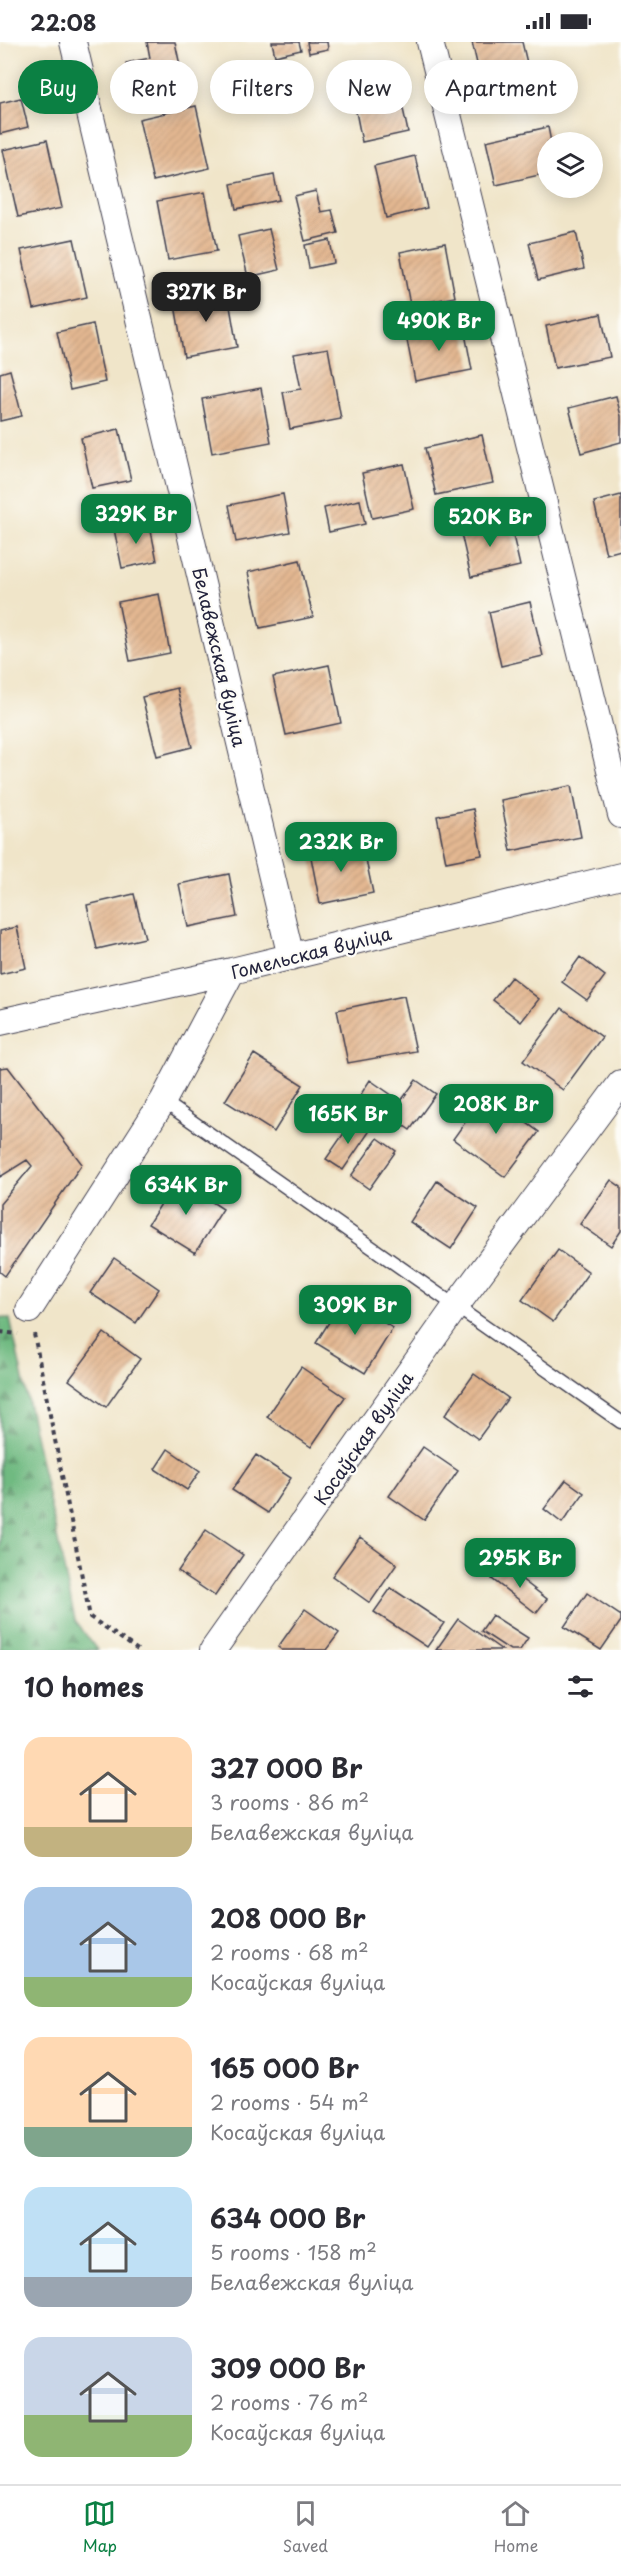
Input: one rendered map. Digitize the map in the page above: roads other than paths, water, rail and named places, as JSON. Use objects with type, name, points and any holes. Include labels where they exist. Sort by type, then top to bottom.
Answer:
[{"type":"street","name":"Белавежская вуліца","points":[[73,42],[291,957]]},
{"type":"street","points":[[430,42],[621,815]]},
{"type":"street","name":"Гомельская вуліца","points":[[0,1022],[232,971],[621,876]]},
{"type":"street","points":[[29,1310],[163,1101],[232,971]]},
{"type":"street","name":"Косаўская вуліца","points":[[213,1650],[456,1306],[621,1083]]},
{"type":"lane","points":[[163,1101],[621,1422]]}]
